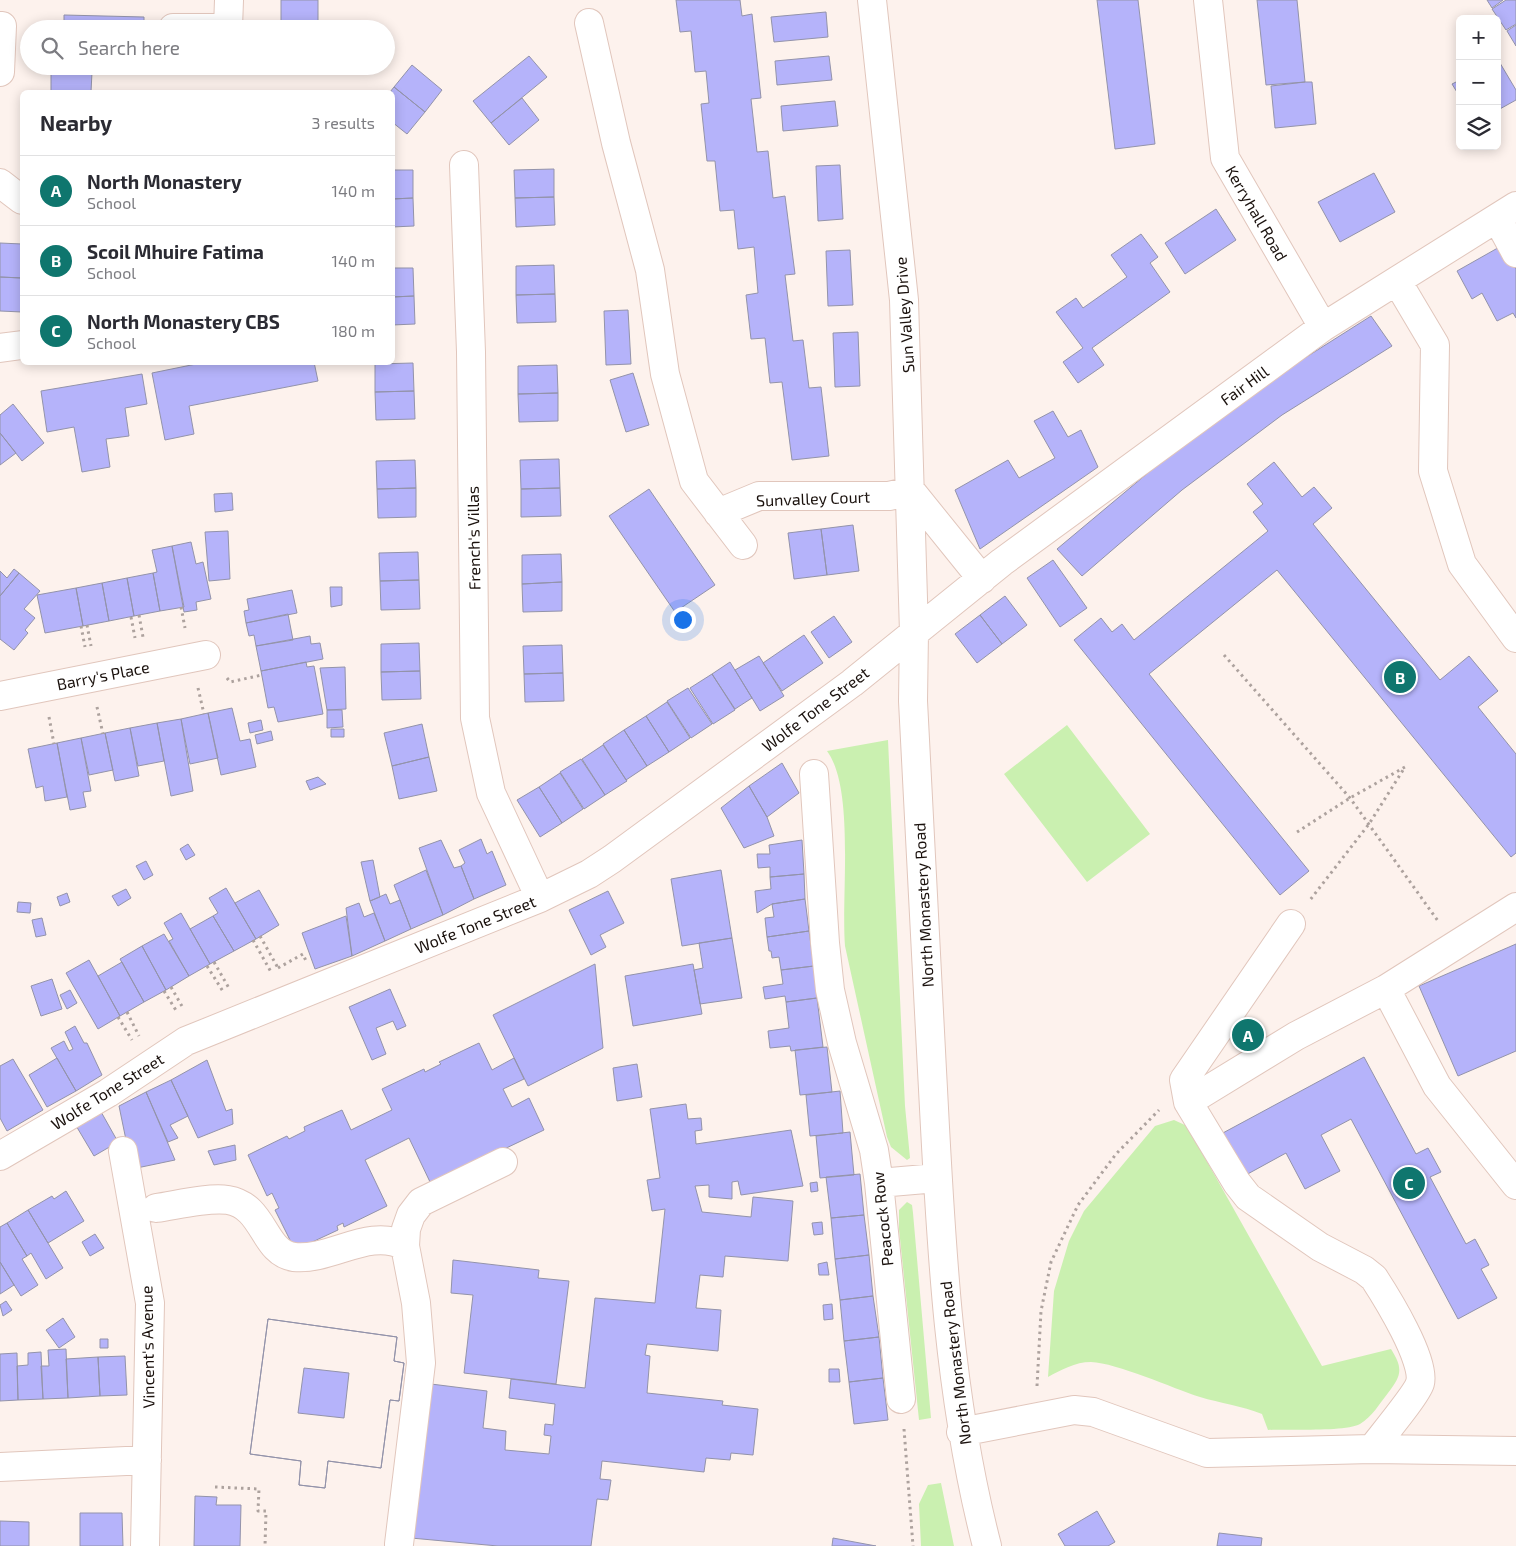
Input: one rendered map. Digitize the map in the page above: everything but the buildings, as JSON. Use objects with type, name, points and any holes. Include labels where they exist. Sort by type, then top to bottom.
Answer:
[{"type":"street","points":[[228,20],[229,0]]},
{"type":"street","name":"Sun Valley Drive","points":[[872,0],[904,300],[914,632]]},
{"type":"street","name":"Kerryhall Road","points":[[1208,0],[1225,158],[1323,327]]},
{"type":"street","points":[[589,23],[616,142],[650,270],[665,374],[694,481],[744,545]]},
{"type":"street","points":[[0,72],[2,26]]},
{"type":"street","name":"French's Villas","points":[[464,165],[471,371],[474,718],[491,792],[540,898]]},
{"type":"street","points":[[0,183],[20,198]]},
{"type":"street","points":[[1506,212],[1516,253]]},
{"type":"street","name":"Fair Hill","points":[[914,632],[982,579],[1323,327],[1506,212]]},
{"type":"street","points":[[1397,281],[1435,345],[1433,471],[1462,564],[1516,638]]},
{"type":"street","points":[[0,348],[20,344]]},
{"type":"street","points":[[911,491],[982,579]]},
{"type":"street","name":"Sunvalley Court","points":[[718,513],[759,496],[889,496],[911,491]]},
{"type":"street","name":"Wolfe Tone Street","points":[[0,1156],[108,1093],[186,1041],[540,898],[589,874],[630,848],[852,683],[914,632]]},
{"type":"street","name":"North Monastery Road","points":[[914,632],[913,701],[937,1178],[946,1304],[961,1432],[987,1546]]},
{"type":"street","name":"Barry's Place","points":[[0,696],[206,655]]},
{"type":"street","name":"Peacock Row","points":[[814,774],[825,943],[830,990],[842,1043],[874,1150],[901,1399]]},
{"type":"street","points":[[1186,1091],[1386,990],[1516,907]]},
{"type":"street","points":[[1186,1091],[1292,924]]},
{"type":"street","points":[[1386,990],[1437,1086],[1516,1185]]},
{"type":"street","points":[[1186,1091],[1236,1183],[1248,1197],[1320,1247],[1364,1270],[1374,1278],[1416,1352],[1421,1368],[1420,1384],[1372,1449]]},
{"type":"street","name":"Vincent's Avenue","points":[[123,1151],[150,1302],[145,1546]]},
{"type":"street","points":[[399,1544],[421,1363],[416,1303],[405,1246],[406,1228],[411,1215],[421,1202],[503,1162]]},
{"type":"street","points":[[879,1183],[937,1178]]},
{"type":"street","points":[[156,1208],[229,1200],[251,1210],[282,1254],[293,1257],[307,1257],[343,1247],[387,1239],[405,1246]]},
{"type":"street","points":[[961,1432],[1074,1410],[1093,1412],[1207,1453],[1372,1449],[1516,1451]]},
{"type":"street","points":[[0,1467],[147,1460]]},
{"type":"path","points":[[1224,655],[1350,798],[1455,945]]},
{"type":"path","points":[[1292,924],[1369,824],[1405,768],[1350,798],[1297,832]]},
{"type":"path","points":[[260,936],[278,968]]},
{"type":"path","points":[[253,940],[271,972]]},
{"type":"path","points":[[214,962],[232,993]]},
{"type":"path","points":[[207,966],[226,997]]},
{"type":"path","points":[[171,987],[184,1010]]},
{"type":"path","points":[[164,991],[178,1014]]},
{"type":"path","points":[[126,1012],[140,1038]]},
{"type":"path","points":[[118,1017],[133,1042]]},
{"type":"path","points":[[1035,1417],[1041,1310],[1051,1262],[1078,1205],[1116,1154],[1186,1091]]},
{"type":"path","points":[[901,1399],[913,1546]]},
{"type":"path","points":[[215,1488],[259,1489],[258,1511],[266,1511],[265,1546]]},
{"type":"green space","points":[[1067,725],[1150,834],[1087,882],[1004,774]]},
{"type":"green space","points":[[888,740],[905,1106],[910,1158],[907,1160],[891,1147],[887,1137],[845,946],[844,816],[836,768],[827,751]]},
{"type":"green space","points":[[1174,1120],[1187,1126],[1322,1366],[1391,1349],[1398,1361],[1399,1367],[1396,1381],[1375,1410],[1360,1424],[1353,1427],[1330,1429],[1268,1430],[1262,1414],[1200,1397],[1130,1371],[1102,1363],[1079,1363],[1048,1377],[1054,1291],[1069,1241],[1084,1211],[1155,1126]]},
{"type":"green space","points":[[907,1202],[912,1205],[913,1213],[931,1418],[919,1420],[899,1229],[899,1210]]},
{"type":"green space","points":[[941,1483],[954,1546],[921,1546],[919,1504],[928,1485]]},
{"type":"place","name":"Scoil Mhuire Fatima","points":[[1400,677]]},
{"type":"place","name":"North Monastery","points":[[1248,1035]]},
{"type":"place","name":"North Monastery CBS","points":[[1409,1183]]}]
